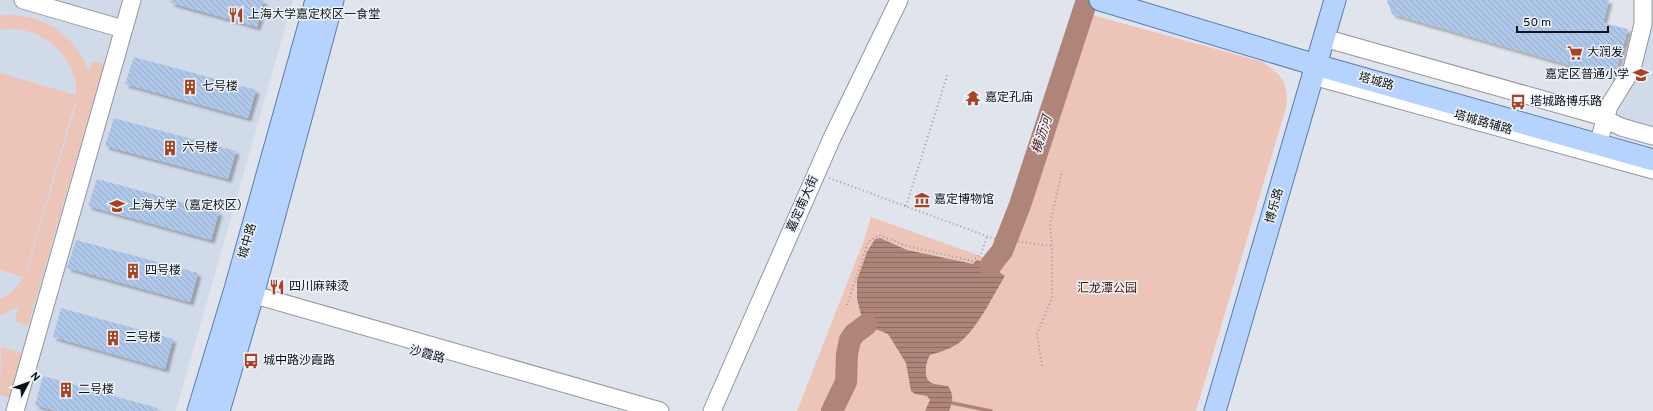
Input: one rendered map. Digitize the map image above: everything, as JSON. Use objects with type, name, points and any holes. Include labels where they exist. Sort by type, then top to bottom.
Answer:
[{"type":"main road","name":"城中路","points":[[219,411],[242,296],[316,0]]},
{"type":"main road","name":"城中路","points":[[198,411],[242,296],[333,0]]},
{"type":"main road","name":"塔城路","points":[[1101,0],[1318,58],[1603,127],[1653,150]]},
{"type":"main road","name":"塔城路","points":[[1142,0],[1318,58],[1653,160]]},
{"type":"main road","name":"博乐路","points":[[1216,411],[1335,0]]},
{"type":"street","points":[[23,0],[123,29]]},
{"type":"street","points":[[10,409],[132,0]]},
{"type":"street","name":"嘉定南大街","points":[[712,411],[816,174],[898,0]]},
{"type":"street","points":[[1643,0],[1643,24],[1632,69],[1609,106],[1603,127],[1621,127],[1653,136]]},
{"type":"street","name":"塔城路辅路","points":[[1318,58],[1653,170]]},
{"type":"street","points":[[242,296],[660,411]]},
{"type":"street","name":"沙霞路","points":[[242,296],[623,411]]},
{"type":"path","points":[[906,206],[948,73]]},
{"type":"path","points":[[1042,366],[1037,334],[1052,298],[1052,246],[1050,224],[1062,172]]},
{"type":"path","points":[[816,174],[992,238],[1052,246]]},
{"type":"path","points":[[848,305],[868,242],[879,235],[907,246],[972,261],[981,254],[987,236]]},
{"type":"shaded area","name":"上海大学（嘉定校区）","points":[[0,0],[293,0],[176,411],[0,411]]},
{"type":"shaded area","name":"嘉定区普通小学","points":[[1653,19],[1653,130],[1606,116],[1638,69]]},
{"type":"shaded area","points":[[880,238],[907,250],[973,264],[977,260],[984,262],[1005,276],[984,312],[966,337],[956,345],[930,355],[926,365],[926,377],[934,384],[948,386],[952,395],[949,411],[925,411],[930,400],[927,396],[915,394],[911,391],[906,363],[888,334],[869,328],[863,322],[857,299],[857,280],[867,252],[875,239]]},
{"type":"green space","name":"汇龙潭公园","points":[[1074,10],[1263,62],[1279,75],[1286,89],[1287,104],[1196,411],[797,411],[864,240],[871,217],[986,258],[1007,218]]},
{"type":"green space","points":[[0,16],[20,16],[46,23],[66,37],[75,47],[89,71],[92,61],[104,64],[28,326],[15,321],[19,306],[0,316],[0,299],[13,291],[24,277],[0,270],[0,73],[76,95],[76,84],[73,72],[68,62],[53,45],[44,38],[33,33],[17,29],[0,30]],"holes":[[[76,99],[76,105],[26,274],[25,274]]]},
{"type":"green space","points":[[1,347],[23,353],[10,398],[0,395]]},
{"type":"building","name":"上海大学嘉定校区一食堂","points":[[171,0],[264,0],[257,27],[171,3]]},
{"type":"building","name":"大润发","points":[[1387,0],[1609,0],[1603,23],[1628,29],[1614,78],[1392,14]]},
{"type":"building","name":"七号楼","points":[[134,57],[256,90],[248,118],[125,84]]},
{"type":"building","name":"六号楼","points":[[114,118],[236,151],[228,179],[105,146]]},
{"type":"building","points":[[97,179],[219,212],[211,240],[88,206]]},
{"type":"building","name":"四号楼","points":[[76,240],[198,273],[190,302],[67,268]]},
{"type":"building","name":"三号楼","points":[[61,308],[173,339],[165,369],[53,337]]},
{"type":"building","name":"二号楼","points":[[43,376],[157,408],[157,411],[56,411],[35,405]]},
{"type":"waterway","name":"横沥河","points":[[990,266],[1002,251],[1020,205],[1087,0]]},
{"type":"waterway","points":[[832,411],[846,382],[847,354],[850,340],[854,334],[866,325]]},
{"type":"waterway","points":[[952,403],[991,411]]},
{"type":"place","name":"上海大学嘉定校区一食堂","points":[[236,15]]},
{"type":"place","name":"大润发","points":[[1575,53]]},
{"type":"place","name":"嘉定区普通小学","points":[[1641,75]]},
{"type":"place","name":"七号楼","points":[[190,87]]},
{"type":"place","name":"嘉定孔庙","points":[[973,98]]},
{"type":"place","name":"塔城路博乐路","points":[[1518,102]]},
{"type":"place","name":"六号楼","points":[[170,148]]},
{"type":"place","name":"嘉定博物馆","points":[[922,200]]},
{"type":"place","name":"上海大学（嘉定校区）","points":[[117,206]]},
{"type":"place","name":"四号楼","points":[[133,271]]},
{"type":"place","name":"四川麻辣烫","points":[[277,287]]},
{"type":"place","name":"三号楼","points":[[113,338]]},
{"type":"place","name":"城中路沙霞路","points":[[251,361]]},
{"type":"place","name":"二号楼","points":[[66,390]]}]
